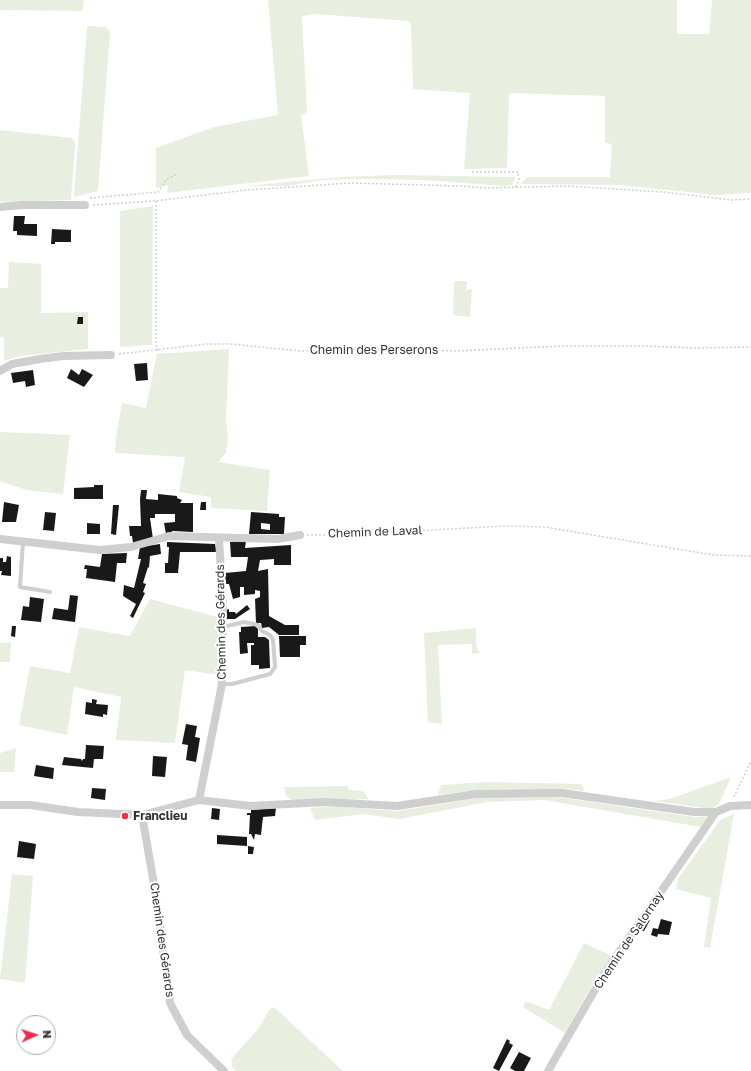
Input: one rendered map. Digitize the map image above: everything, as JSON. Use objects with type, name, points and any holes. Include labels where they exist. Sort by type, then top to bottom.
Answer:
[{"type":"street","points":[[0,207],[21,205],[85,206]]},
{"type":"street","points":[[0,371],[12,364],[40,359],[63,356],[111,355]]},
{"type":"street","points":[[0,539],[100,550],[131,547],[169,536],[278,539],[300,535]]},
{"type":"street","name":"Chemin des Gérards","points":[[199,800],[222,684],[223,627],[219,538]]},
{"type":"street","points":[[0,805],[30,805],[78,812],[142,815],[199,800],[250,806],[326,802],[397,806],[476,794],[562,793],[678,810],[716,812],[730,806],[751,805]]},
{"type":"street","name":"Chemin de Salornay","points":[[548,1071],[604,974],[716,812]]},
{"type":"street","name":"Chemin des Gérards","points":[[142,815],[155,890],[170,1002],[187,1035],[224,1071]]},
{"type":"lane","points":[[23,542],[20,587],[50,592]]},
{"type":"lane","points":[[222,684],[232,684],[270,674],[275,667],[273,640],[270,635],[262,631],[258,625],[244,622],[223,627]]},
{"type":"path","points":[[472,172],[518,172],[519,180],[515,188]]},
{"type":"path","points":[[90,198],[158,192],[166,180],[177,174]]},
{"type":"path","points":[[85,206],[156,201],[248,190],[350,183],[515,188],[567,186],[663,192],[732,200],[751,199]]},
{"type":"path","points":[[156,201],[156,344],[158,350]]},
{"type":"path","name":"Chemin des Perserons","points":[[111,355],[206,344],[225,344],[301,351],[373,349],[456,351],[562,346],[646,346],[696,348],[751,347]]},
{"type":"path","name":"Chemin de Laval","points":[[300,535],[343,535],[504,526],[545,528],[713,555],[751,556]]},
{"type":"path","points":[[730,806],[751,761]]},
{"type":"green space","points":[[0,0],[84,0],[82,11],[0,10]]},
{"type":"green space","points":[[268,0],[677,0],[677,34],[709,34],[712,0],[751,0],[751,193],[715,195],[621,185],[520,184],[528,177],[610,177],[612,144],[605,143],[605,96],[509,93],[507,168],[464,169],[470,93],[413,89],[411,24],[408,21],[316,14],[302,16],[307,112],[301,115],[309,176],[167,193],[168,185],[156,188],[156,148],[214,127],[278,115]]},
{"type":"green space","points":[[87,26],[106,27],[110,32],[98,191],[74,197]]},
{"type":"green space","points":[[0,130],[72,138],[75,143],[71,200],[0,202]]},
{"type":"green space","points":[[394,175],[515,177],[515,180],[512,185],[504,186],[423,180],[364,179],[322,180],[287,186],[245,186],[341,177]]},
{"type":"green space","points":[[153,206],[152,345],[120,347],[120,211]]},
{"type":"green space","points":[[9,262],[41,264],[41,313],[88,312],[88,349],[20,356],[4,361],[4,338],[0,337],[0,288],[8,288]]},
{"type":"green space","points":[[454,281],[467,281],[466,290],[472,289],[470,317],[453,315]]},
{"type":"green space","points":[[229,349],[226,417],[228,439],[226,453],[218,462],[270,470],[267,511],[211,508],[211,497],[179,492],[185,457],[115,453],[116,437],[122,403],[146,408],[157,354]]},
{"type":"green space","points":[[0,432],[70,435],[63,494],[26,490],[0,481]]},
{"type":"green space","points":[[150,599],[221,618],[218,675],[185,670],[175,743],[116,740],[121,697],[74,687],[67,735],[19,725],[30,666],[70,673],[79,627],[130,636]]},
{"type":"green space","points":[[476,628],[476,645],[479,653],[472,654],[472,644],[438,645],[442,724],[428,722],[424,633]]},
{"type":"green space","points":[[11,642],[10,662],[0,662],[0,643]]},
{"type":"green space","points":[[16,748],[14,772],[0,772],[0,753]]},
{"type":"green space","points":[[731,777],[719,804],[711,809],[654,801],[670,799]]},
{"type":"green space","points":[[486,782],[581,784],[585,791],[562,789],[478,790],[438,795],[441,785]]},
{"type":"green space","points":[[348,786],[349,790],[363,791],[369,799],[292,800],[286,796],[284,787]]},
{"type":"green space","points":[[545,795],[680,815],[696,817],[709,816],[701,827],[544,800],[487,802],[399,819],[363,814],[315,820],[310,808],[333,806],[397,811],[477,798]]},
{"type":"green space","points":[[734,814],[710,948],[704,947],[711,898],[676,889],[678,879],[720,820]]},
{"type":"green space","points":[[12,874],[33,876],[25,983],[0,979]]},
{"type":"green space","points":[[584,943],[612,956],[599,973],[565,1033],[523,1007],[526,1001],[549,1010]]},
{"type":"green space","points":[[274,1007],[343,1071],[236,1071],[232,1067],[231,1059],[259,1028],[269,1010]]},
{"type":"building","points":[[14,216],[25,216],[24,224],[37,224],[37,236],[17,235],[17,231],[13,231]]},
{"type":"building","points":[[52,229],[71,230],[71,242],[55,242],[55,244],[51,244]]},
{"type":"building","points":[[78,317],[83,317],[83,324],[77,324]]},
{"type":"building","points":[[147,363],[148,380],[136,381],[134,364]]},
{"type":"building","points":[[71,369],[79,375],[82,369],[93,375],[84,387],[67,378]]},
{"type":"building","points":[[33,370],[35,385],[26,387],[25,381],[13,383],[11,373]]},
{"type":"building","points":[[94,485],[103,485],[103,499],[74,499],[74,488],[94,487]]},
{"type":"building","points":[[141,490],[147,490],[146,499],[158,500],[158,494],[177,496],[177,498],[182,500],[180,503],[193,503],[193,532],[173,531],[166,534],[164,523],[175,522],[175,514],[155,514],[155,518],[150,518],[153,539],[133,543],[132,536],[130,536],[129,526],[141,526]]},
{"type":"building","points":[[4,502],[19,505],[16,522],[2,522]]},
{"type":"building","points":[[201,502],[206,502],[206,510],[200,510]]},
{"type":"building","points":[[113,505],[119,505],[116,535],[111,534]]},
{"type":"building","points":[[45,512],[56,513],[54,531],[43,530]]},
{"type":"building","points":[[251,512],[279,514],[279,517],[285,517],[284,534],[249,534]],"holes":[[[261,523],[270,524],[270,530],[261,529]]]},
{"type":"building","points":[[87,523],[100,524],[100,534],[87,534]]},
{"type":"building","points":[[246,541],[245,548],[291,545],[291,565],[274,565],[274,559],[260,560],[258,571],[268,569],[269,616],[285,625],[299,625],[299,635],[279,635],[269,627],[262,628],[261,623],[256,623],[255,599],[260,597],[260,591],[255,590],[255,594],[244,595],[244,587],[240,587],[240,597],[233,599],[229,584],[225,584],[225,573],[246,571],[248,557],[231,557],[230,542]]},
{"type":"building","points":[[167,542],[215,544],[217,552],[180,552],[178,573],[165,573],[165,563],[168,563],[169,547],[167,547]]},
{"type":"building","points":[[160,544],[161,554],[150,556],[149,568],[148,567],[143,583],[146,584],[143,592],[145,593],[133,618],[130,616],[136,604],[123,596],[124,585],[134,588],[141,559],[138,559],[140,547]]},
{"type":"building","points":[[127,553],[126,563],[117,563],[115,582],[86,578],[87,569],[84,569],[85,565],[100,567],[102,554]]},
{"type":"building","points":[[7,556],[11,557],[11,576],[1,575],[2,571],[0,571],[0,558],[3,558],[3,562],[6,562]]},
{"type":"building","points":[[70,595],[78,596],[75,622],[52,619],[54,608],[68,610]]},
{"type":"building","points":[[30,597],[44,599],[41,622],[21,620],[23,606],[29,607]]},
{"type":"building","points":[[247,605],[250,609],[235,619],[227,619],[226,610],[229,609],[229,612],[235,612],[236,614]]},
{"type":"building","points":[[12,626],[16,626],[15,637],[11,636]]},
{"type":"building","points":[[255,626],[258,629],[258,637],[265,637],[269,640],[270,668],[259,669],[259,665],[251,665],[251,645],[254,645],[254,643],[247,643],[248,653],[240,654],[239,632],[241,632],[241,627]]},
{"type":"building","points":[[279,636],[306,636],[306,645],[300,645],[300,657],[280,657]]},
{"type":"building","points":[[92,699],[97,700],[96,704],[108,705],[107,715],[103,714],[103,717],[85,714],[86,702],[92,703]]},
{"type":"building","points":[[186,724],[197,726],[195,737],[200,738],[196,762],[186,760],[188,745],[182,744]]},
{"type":"building","points":[[86,745],[104,746],[103,759],[94,759],[93,768],[62,765],[64,757],[81,759],[82,761],[85,759]]},
{"type":"building","points":[[153,756],[167,757],[165,777],[152,776]]},
{"type":"building","points":[[36,765],[54,768],[53,779],[34,776]]},
{"type":"building","points":[[92,788],[106,789],[105,800],[91,798]]},
{"type":"building","points":[[212,808],[220,809],[219,820],[211,819]]},
{"type":"building","points":[[276,808],[275,816],[263,817],[261,835],[255,834],[254,840],[251,834],[249,834],[250,815],[247,815],[247,813],[251,813],[251,810]]},
{"type":"building","points":[[217,835],[247,837],[247,846],[217,844]]},
{"type":"building","points":[[19,841],[36,844],[34,859],[17,857]]},
{"type":"building","points":[[248,846],[254,847],[253,854],[248,854]]},
{"type":"building","points":[[647,918],[650,920],[644,931],[639,930]]},
{"type":"building","points":[[661,919],[672,922],[669,935],[658,934],[657,937],[651,935],[653,928],[658,929]]},
{"type":"building","points":[[507,1039],[510,1041],[509,1043],[513,1045],[499,1071],[493,1068]]},
{"type":"building","points":[[519,1052],[531,1058],[524,1071],[515,1071],[510,1068]]},
{"type":"place","name":"Franclieu","points":[[125,816]]}]
